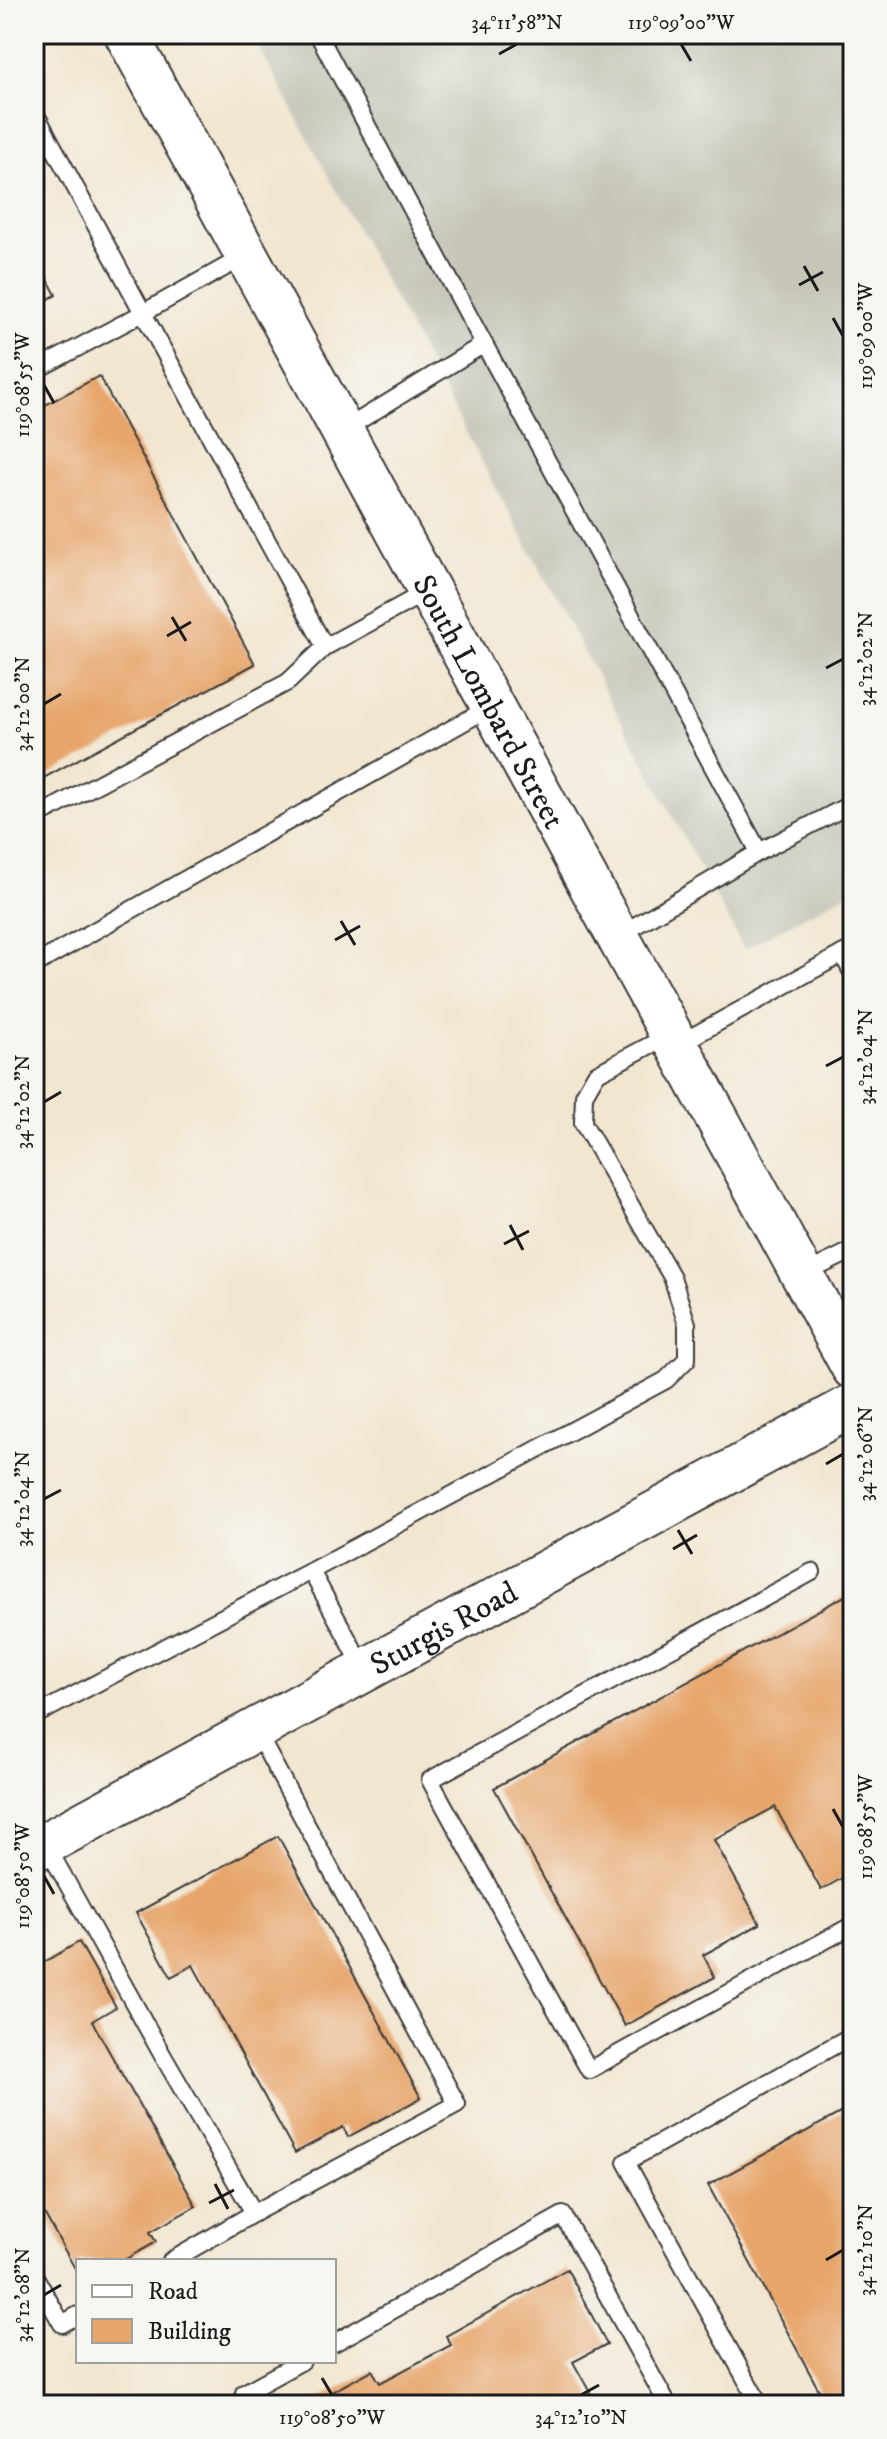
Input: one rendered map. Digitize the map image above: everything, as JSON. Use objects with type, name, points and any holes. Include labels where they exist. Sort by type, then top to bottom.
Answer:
[{"type":"street","name":"South Lombard Street","points":[[126,34],[853,1368]]},
{"type":"street","name":"Sturgis Road","points":[[40,1847],[853,1405]]},
{"type":"lane","points":[[318,34],[759,852]]},
{"type":"lane","points":[[34,111],[325,647]]},
{"type":"lane","points":[[34,371],[247,255]]},
{"type":"lane","points":[[342,431],[484,344]]},
{"type":"lane","points":[[34,818],[288,682],[325,647],[430,590]]},
{"type":"lane","points":[[34,965],[492,705]]},
{"type":"lane","points":[[618,936],[759,852],[853,803]]},
{"type":"lane","points":[[34,1716],[666,1380],[687,1359],[687,1324],[672,1277],[583,1123],[584,1095],[596,1074],[674,1040],[848,951],[853,974]]},
{"type":"lane","points":[[803,1275],[853,1250]]},
{"type":"lane","points":[[311,1571],[364,1671]]},
{"type":"lane","points":[[812,1572],[430,1780],[589,2070],[853,1925]]},
{"type":"lane","points":[[174,2259],[457,2104],[255,1730]]},
{"type":"lane","points":[[40,1847],[254,2213]]},
{"type":"lane","points":[[760,2405],[626,2162],[853,2035]]},
{"type":"lane","points":[[336,2342],[563,2215],[668,2405]]},
{"type":"lane","points":[[34,2275],[62,2324],[76,2316]]},
{"type":"lane","points":[[251,2405],[244,2393],[298,2363]]},
{"type":"shaded area","points":[[252,34],[853,34],[853,890],[744,949]]},
{"type":"building","points":[[34,253],[56,295],[34,307]]},
{"type":"building","points":[[99,376],[255,664],[36,782],[34,411]]},
{"type":"building","points":[[850,1593],[853,1598],[853,1872],[821,1890],[775,1807],[714,1840],[760,1924],[703,1955],[715,1977],[625,2026],[494,1788]]},
{"type":"building","points":[[278,1836],[421,2098],[348,2137],[343,2127],[295,2153],[193,1965],[171,1977],[136,1913]]},
{"type":"building","points":[[79,1942],[116,2007],[92,2021],[196,2206],[150,2232],[156,2242],[126,2259],[76,2259],[76,2270],[34,2195],[34,1968]]},
{"type":"building","points":[[853,2106],[853,2405],[827,2405],[708,2185]]},
{"type":"building","points":[[567,2269],[607,2344],[573,2362],[597,2405],[308,2405],[372,2370],[380,2383],[451,2345],[446,2336]]}]
